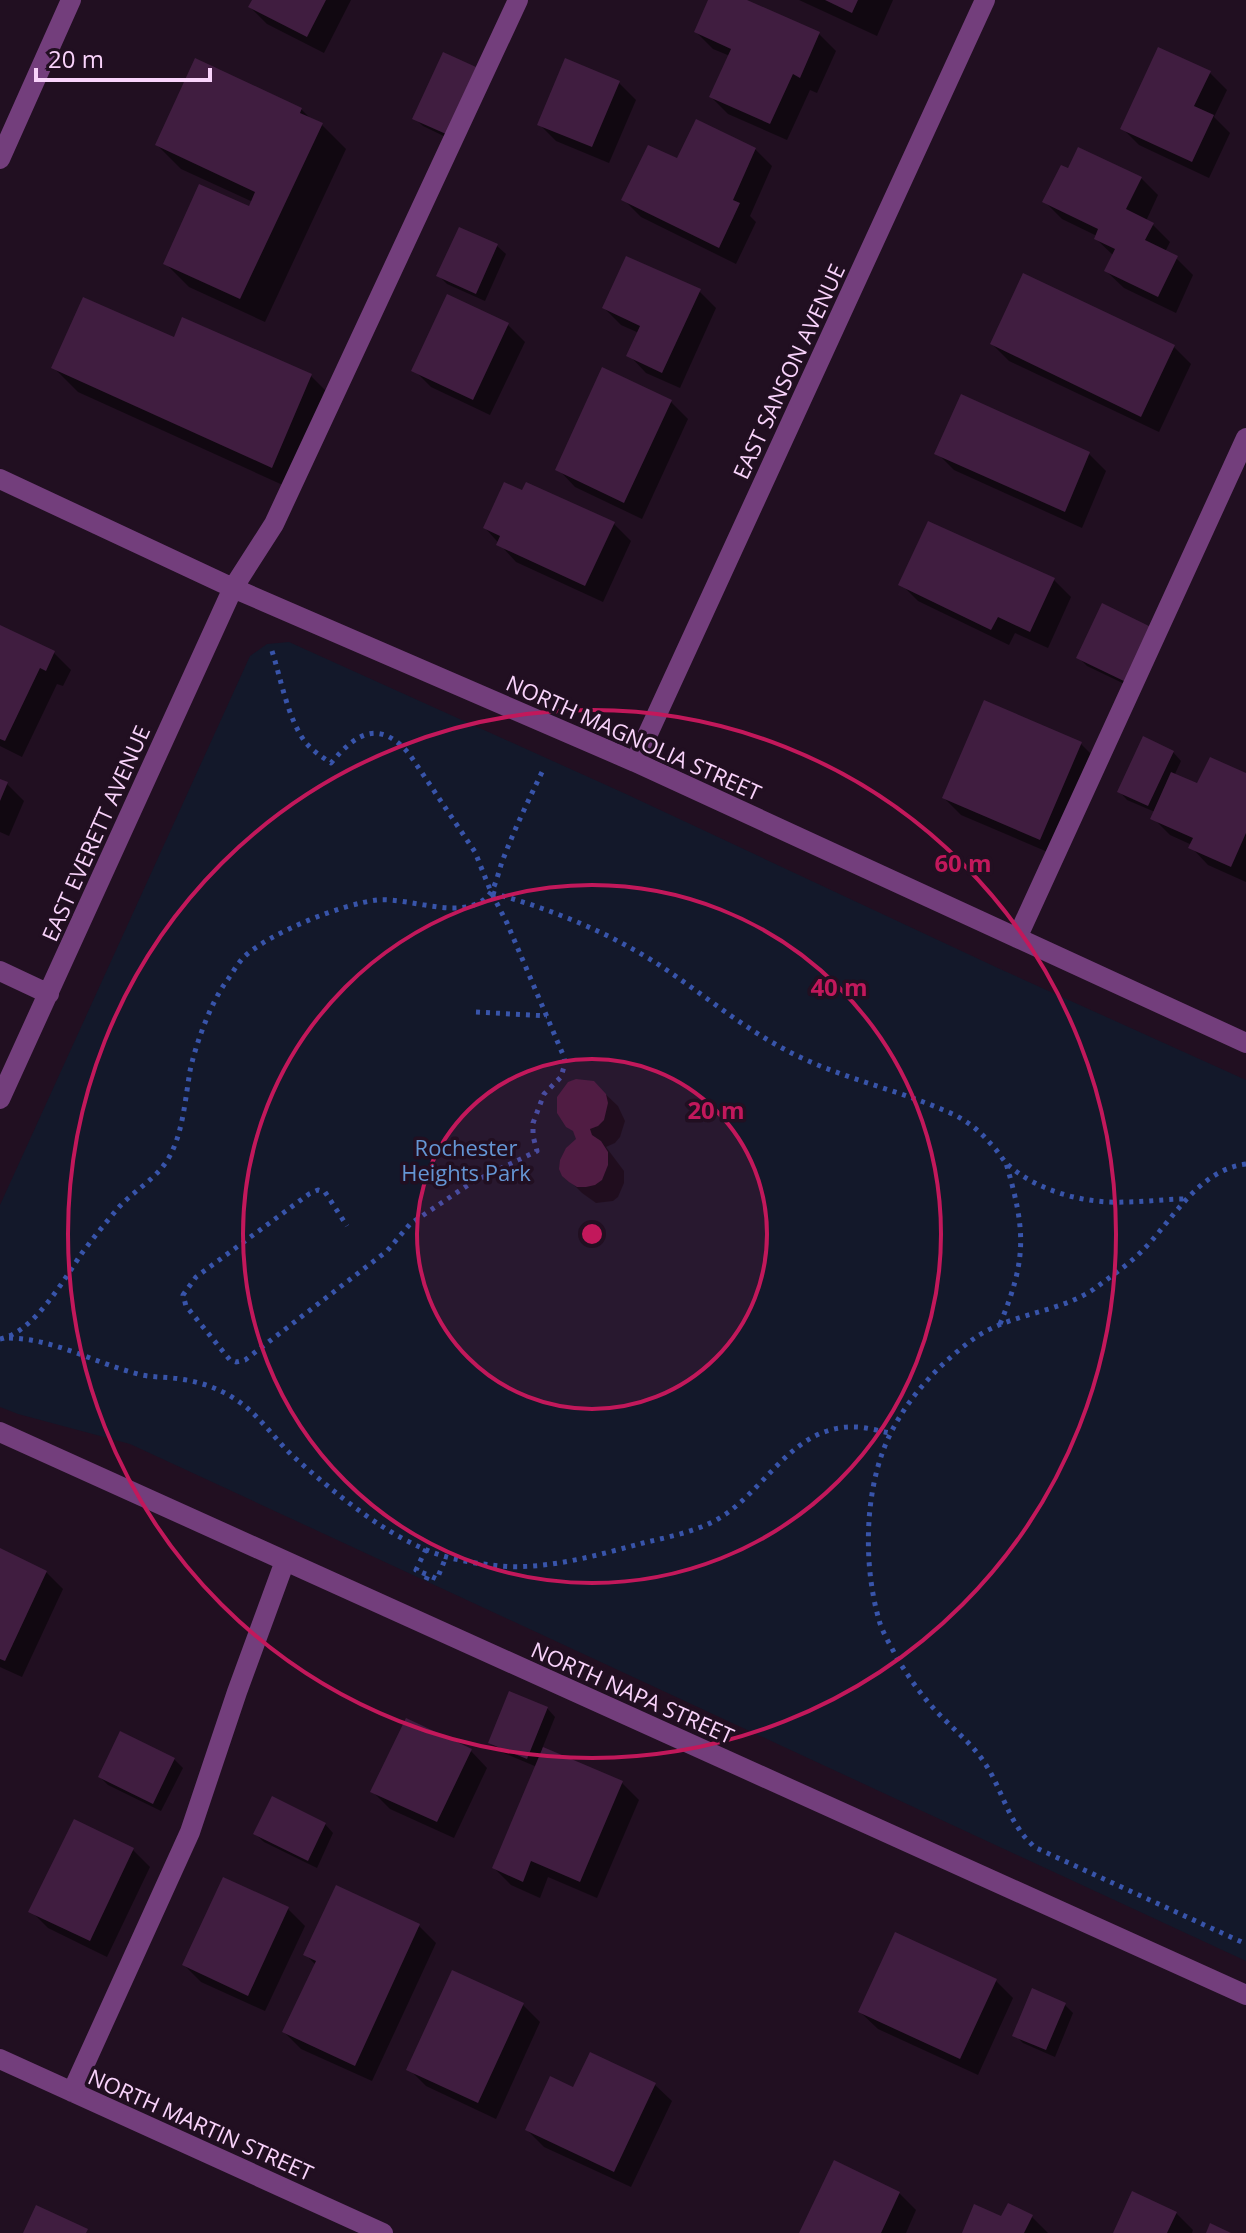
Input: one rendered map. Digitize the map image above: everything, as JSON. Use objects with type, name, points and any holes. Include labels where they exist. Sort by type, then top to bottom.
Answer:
[{"type":"street","points":[[0,159],[71,0]]},
{"type":"street","name":"EAST EVERETT AVENUE","points":[[0,1099],[233,588],[274,524],[518,0]]},
{"type":"street","name":"EAST SANSON AVENUE","points":[[635,762],[985,0]]},
{"type":"street","points":[[1017,938],[1246,438]]},
{"type":"street","name":"NORTH MAGNOLIA STREET","points":[[0,479],[233,588],[635,762],[1246,1043]]},
{"type":"street","points":[[0,971],[49,994]]},
{"type":"street","name":"NORTH NAPA STREET","points":[[0,1432],[1246,1995]]},
{"type":"street","points":[[72,2092],[190,1832],[285,1561]]},
{"type":"street","name":"NORTH MARTIN STREET","points":[[0,2059],[383,2233]]},
{"type":"path","points":[[272,651],[294,721],[305,741],[317,754],[331,763],[356,738],[369,732],[386,734],[401,743],[475,852],[565,1063],[561,1077],[544,1094],[537,1108],[533,1123],[537,1151],[471,1183],[410,1224],[387,1251],[245,1360],[230,1360],[186,1306],[183,1295],[196,1277],[309,1194],[318,1190],[325,1192],[347,1226]]},
{"type":"path","points":[[9,1338],[23,1328],[62,1285],[126,1199],[151,1179],[168,1159],[178,1135],[200,1036],[222,988],[244,957],[279,933],[327,913],[374,900],[400,899],[452,908],[477,905],[491,892],[544,767]]},
{"type":"path","points":[[491,892],[574,919],[652,960],[751,1030],[785,1050],[968,1122],[992,1144],[1006,1163],[1048,1189],[1092,1200],[1185,1199]]},
{"type":"path","points":[[476,1012],[547,1016]]},
{"type":"path","points":[[999,1325],[1021,1260],[1018,1204],[1006,1163]]},
{"type":"path","points":[[1246,1164],[1237,1165],[1216,1176],[1185,1199],[1141,1252],[1090,1292],[1054,1308],[999,1325],[973,1339],[942,1366],[911,1400],[890,1433],[879,1463],[871,1504],[868,1554],[879,1623],[897,1657],[918,1691],[972,1745],[989,1768],[1018,1829],[1034,1847],[1246,1944]]},
{"type":"path","points":[[0,1339],[32,1338],[109,1366],[146,1376],[175,1378],[208,1386],[234,1398],[251,1411],[294,1457],[353,1506],[409,1543],[446,1557],[503,1566],[552,1564],[682,1533],[716,1520],[741,1503],[791,1452],[811,1437],[829,1430],[855,1427],[890,1433]]},
{"type":"path","points":[[426,1549],[416,1570],[428,1575]]},
{"type":"green space","name":"Rochester Heights Park","points":[[289,642],[1246,1080],[1246,1961],[130,1444],[0,1407],[0,1205],[250,656],[267,644]]},
{"type":"building","points":[[252,0],[326,0],[307,37],[248,7]]},
{"type":"building","points":[[708,0],[747,0],[820,32],[800,78],[793,74],[770,124],[709,97],[731,49],[694,32]]},
{"type":"building","points":[[825,0],[858,0],[852,13]]},
{"type":"building","points":[[1158,47],[1211,71],[1194,106],[1214,115],[1192,162],[1120,129]]},
{"type":"building","points":[[443,52],[476,67],[446,134],[412,119]]},
{"type":"building","points":[[195,58],[302,108],[300,113],[323,123],[240,299],[163,264],[199,184],[249,206],[255,192],[155,145]]},
{"type":"building","points":[[565,58],[620,81],[592,147],[537,125]]},
{"type":"building","points":[[696,119],[756,148],[733,200],[740,203],[719,248],[621,200],[648,145],[677,158]]},
{"type":"building","points":[[1078,147],[1142,177],[1126,209],[1154,223],[1145,240],[1178,256],[1158,297],[1104,271],[1115,249],[1094,239],[1098,229],[1042,202],[1061,165],[1068,168]]},
{"type":"building","points":[[459,227],[498,244],[476,294],[436,276]]},
{"type":"building","points":[[626,256],[701,289],[662,373],[626,356],[640,326],[602,308]]},
{"type":"building","points":[[1023,273],[1175,345],[1141,417],[990,344]]},
{"type":"building","points":[[447,294],[509,323],[473,400],[411,371]]},
{"type":"building","points":[[83,297],[174,337],[182,317],[312,374],[272,468],[51,368]]},
{"type":"building","points":[[602,367],[672,400],[624,503],[555,470]]},
{"type":"building","points":[[961,394],[1090,452],[1065,512],[934,454]]},
{"type":"building","points":[[504,482],[522,490],[526,482],[615,522],[585,586],[496,545],[500,536],[483,528]]},
{"type":"building","points":[[928,521],[1055,578],[1030,632],[998,617],[991,630],[898,585]]},
{"type":"building","points":[[1102,603],[1153,628],[1128,683],[1076,658]]},
{"type":"building","points":[[0,625],[55,651],[46,671],[40,668],[5,741],[0,739]]},
{"type":"building","points":[[984,700],[1082,742],[1040,840],[942,798]]},
{"type":"building","points":[[1143,736],[1174,751],[1148,806],[1117,792]]},
{"type":"building","points":[[1210,757],[1246,773],[1246,833],[1231,867],[1188,848],[1193,838],[1150,819],[1171,772],[1197,783]]},
{"type":"building","points":[[0,779],[8,782],[0,801]]},
{"type":"building","points":[[576,1079],[594,1081],[606,1094],[608,1103],[604,1120],[590,1129],[608,1152],[608,1165],[602,1180],[586,1187],[577,1187],[569,1182],[559,1169],[566,1148],[576,1139],[557,1113],[557,1097],[568,1082]]},
{"type":"building","points":[[0,1548],[47,1571],[5,1661],[0,1659]]},
{"type":"building","points":[[509,1691],[548,1707],[527,1759],[488,1743]]},
{"type":"building","points":[[406,1718],[472,1749],[437,1822],[370,1792]]},
{"type":"building","points":[[120,1731],[175,1758],[153,1804],[98,1777]]},
{"type":"building","points":[[543,1747],[623,1781],[580,1882],[531,1861],[523,1882],[492,1868]]},
{"type":"building","points":[[272,1796],[326,1823],[308,1861],[253,1834]]},
{"type":"building","points":[[74,1819],[134,1848],[90,1941],[28,1912]]},
{"type":"building","points":[[223,1877],[289,1907],[248,1996],[182,1965]]},
{"type":"building","points":[[336,1885],[420,1924],[355,2066],[282,2032],[316,1961],[303,1955]]},
{"type":"building","points":[[895,1932],[997,1979],[960,2059],[858,2012]]},
{"type":"building","points":[[452,1970],[524,2003],[478,2103],[406,2070]]},
{"type":"building","points":[[1032,1988],[1066,2003],[1046,2050],[1012,2036]]},
{"type":"building","points":[[590,2052],[656,2083],[614,2172],[525,2130],[550,2076],[573,2087]]},
{"type":"building","points":[[834,2160],[900,2192],[881,2233],[799,2233]]},
{"type":"building","points":[[1132,2191],[1177,2212],[1167,2233],[1113,2233]]},
{"type":"building","points":[[1008,2203],[1033,2215],[1024,2233],[962,2233],[974,2204],[1001,2216]]},
{"type":"building","points":[[36,2205],[88,2229],[86,2233],[23,2233]]},
{"type":"building","points":[[1210,2223],[1231,2233],[1206,2233]]}]
